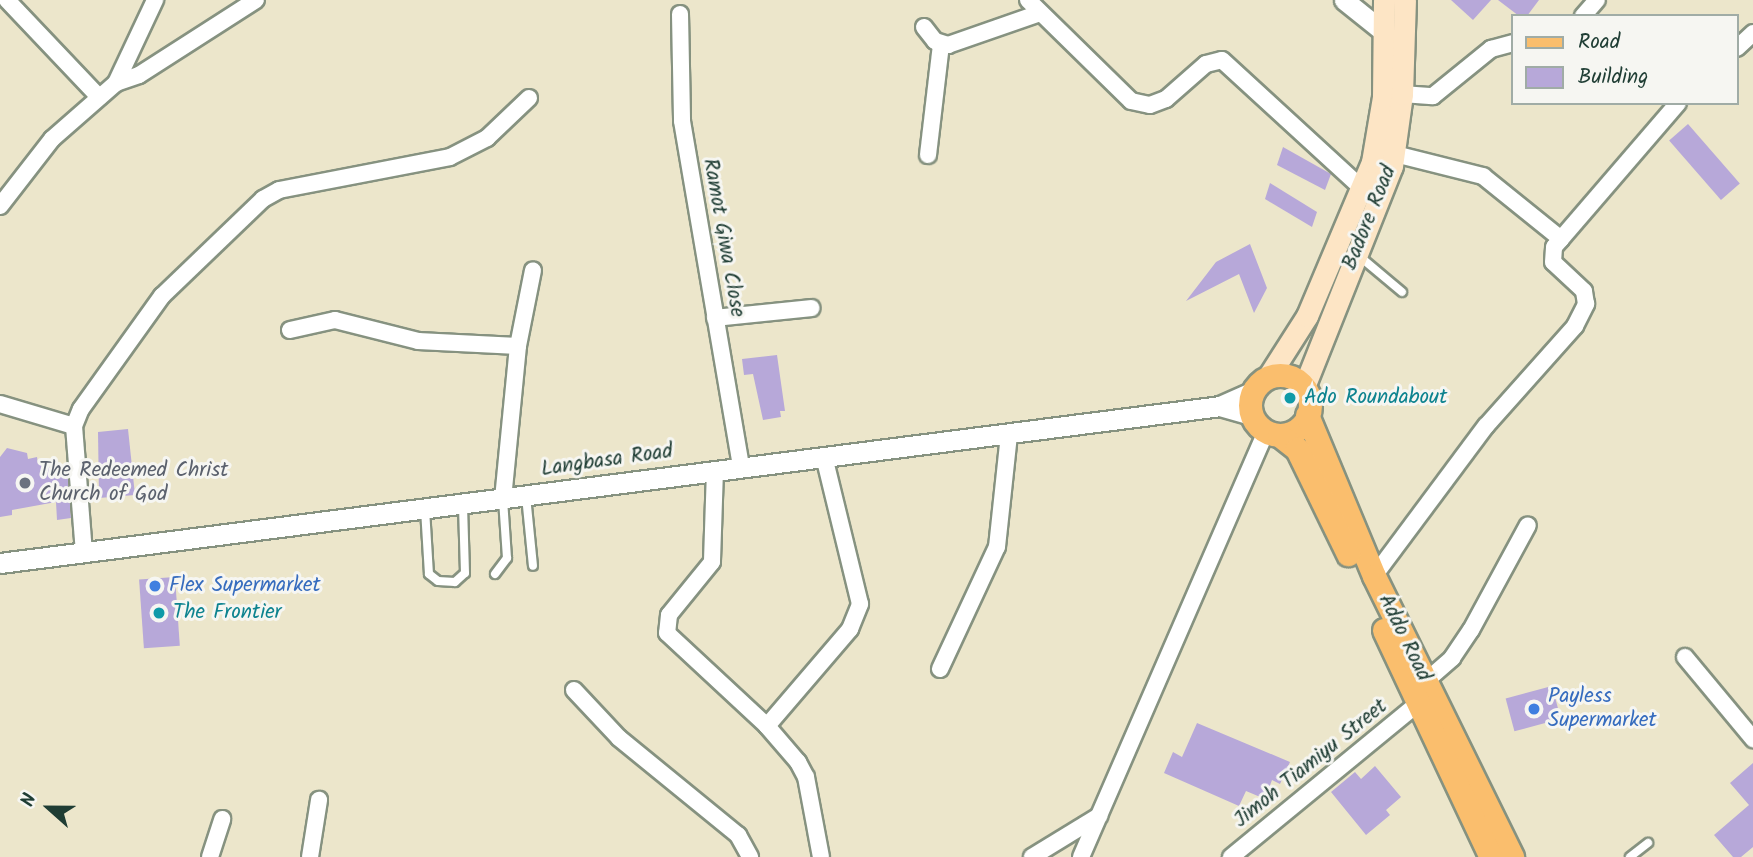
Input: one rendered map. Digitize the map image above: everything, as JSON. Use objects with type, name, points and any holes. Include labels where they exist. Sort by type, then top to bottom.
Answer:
[{"type":"main road","name":"Badore Road","points":[[1270,374],[1307,316],[1363,189],[1379,132],[1384,0]]},
{"type":"main road","name":"Badore Road","points":[[1304,387],[1378,209],[1395,154],[1402,94],[1405,0]]},
{"type":"main road","points":[[1270,374],[1293,378],[1304,387],[1310,400],[1307,415],[1294,432],[1265,427],[1254,391],[1270,374]]},
{"type":"main road","name":"Addo Road","points":[[1307,415],[1374,576],[1512,857]]},
{"type":"main road","name":"Addo Road","points":[[1265,427],[1297,449],[1303,460],[1486,855]]},
{"type":"street","points":[[7,0],[99,97]]},
{"type":"street","points":[[116,83],[155,0]]},
{"type":"street","points":[[0,206],[52,139],[116,83],[139,75],[256,0]]},
{"type":"street","points":[[1028,0],[1131,101],[1150,105],[1166,99],[1206,64],[1222,60],[1363,189]]},
{"type":"street","points":[[1344,0],[1384,32]]},
{"type":"street","points":[[1585,14],[1597,0]]},
{"type":"street","points":[[941,45],[1040,13]]},
{"type":"street","name":"Ramot Giwa Close","points":[[680,14],[681,109],[741,467]]},
{"type":"street","points":[[924,27],[941,45]]},
{"type":"street","points":[[1739,46],[1753,33]]},
{"type":"street","points":[[1402,94],[1433,96],[1491,49],[1512,43]]},
{"type":"street","points":[[928,155],[941,45]]},
{"type":"street","points":[[84,552],[74,426],[81,409],[162,296],[263,199],[279,190],[450,157],[487,138],[529,98]]},
{"type":"street","points":[[1374,576],[1486,426],[1582,316],[1584,291],[1553,262],[1561,239],[1676,105]]},
{"type":"street","points":[[1395,154],[1483,176],[1561,239]]},
{"type":"street","points":[[503,499],[518,346],[533,270]]},
{"type":"street","points":[[715,318],[811,308]]},
{"type":"street","points":[[290,330],[335,320],[418,341],[518,346]]},
{"type":"street","points":[[1220,407],[1254,391]]},
{"type":"street","points":[[0,404],[74,426]]},
{"type":"street","points":[[1081,857],[1265,427],[1220,407]]},
{"type":"street","name":"Langbasa Road","points":[[0,563],[1220,407]]},
{"type":"street","points":[[940,669],[997,547],[1009,434]]},
{"type":"street","points":[[767,726],[850,629],[860,604],[824,456]]},
{"type":"street","points":[[715,470],[712,562],[665,624],[667,633],[767,726],[806,777],[821,857]]},
{"type":"street","points":[[1426,681],[1452,658],[1471,630],[1528,525]]},
{"type":"street","points":[[1685,657],[1753,739]]},
{"type":"street","points":[[574,690],[629,747],[737,835],[750,857]]},
{"type":"street","name":"Jimoh Tiamiyu Street","points":[[1231,857],[1418,704]]},
{"type":"street","points":[[310,857],[319,800]]},
{"type":"street","points":[[1032,857],[1099,816]]},
{"type":"street","points":[[210,857],[222,820]]},
{"type":"lane","points":[[1357,255],[1402,292]]},
{"type":"lane","points":[[526,495],[533,566]]},
{"type":"lane","points":[[495,574],[507,558],[503,499]]},
{"type":"lane","points":[[425,509],[429,573],[438,581],[454,582],[465,573],[463,504]]},
{"type":"lane","points":[[1630,857],[1648,843]]},
{"type":"building","points":[[1451,0],[1491,0],[1473,20]]},
{"type":"building","points":[[1498,0],[1539,0],[1528,14],[1516,14]]},
{"type":"building","points":[[1688,124],[1740,184],[1721,200],[1669,140]]},
{"type":"building","points":[[1283,147],[1331,174],[1325,190],[1277,165]]},
{"type":"building","points":[[1270,183],[1317,212],[1312,227],[1265,199]]},
{"type":"building","points":[[1250,244],[1267,288],[1254,313],[1239,274],[1186,301],[1216,262]]},
{"type":"building","points":[[777,355],[785,411],[780,411],[781,417],[763,420],[753,374],[744,375],[742,359]]},
{"type":"building","points":[[128,429],[135,495],[99,498],[98,432]]},
{"type":"building","name":"The Redeemed Christ Church of God","points":[[7,448],[27,453],[28,459],[37,457],[38,464],[47,462],[48,467],[67,466],[71,518],[57,520],[56,502],[12,510],[12,515],[0,517],[0,457]]},
{"type":"building","name":"The Frontier","points":[[175,577],[180,646],[144,648],[139,580]]},
{"type":"building","name":"Payless Supermarket","points":[[1552,686],[1561,719],[1514,731],[1506,698]]},
{"type":"building","points":[[1197,723],[1290,762],[1280,784],[1272,780],[1265,799],[1246,791],[1239,806],[1164,773],[1173,752],[1182,757]]},
{"type":"building","points":[[1753,763],[1753,847],[1741,857],[1733,857],[1714,835],[1749,805],[1730,783]]},
{"type":"building","points":[[1375,766],[1401,797],[1386,810],[1390,815],[1366,835],[1331,792],[1355,772],[1361,779]]},
{"type":"place","name":"Ado Roundabout","points":[[1290,398]]},
{"type":"place","name":"The Redeemed Christ Church of God","points":[[25,483]]},
{"type":"place","name":"Flex Supermarket","points":[[155,586]]},
{"type":"place","name":"The Frontier","points":[[159,613]]},
{"type":"place","name":"Payless Supermarket","points":[[1534,709]]}]
